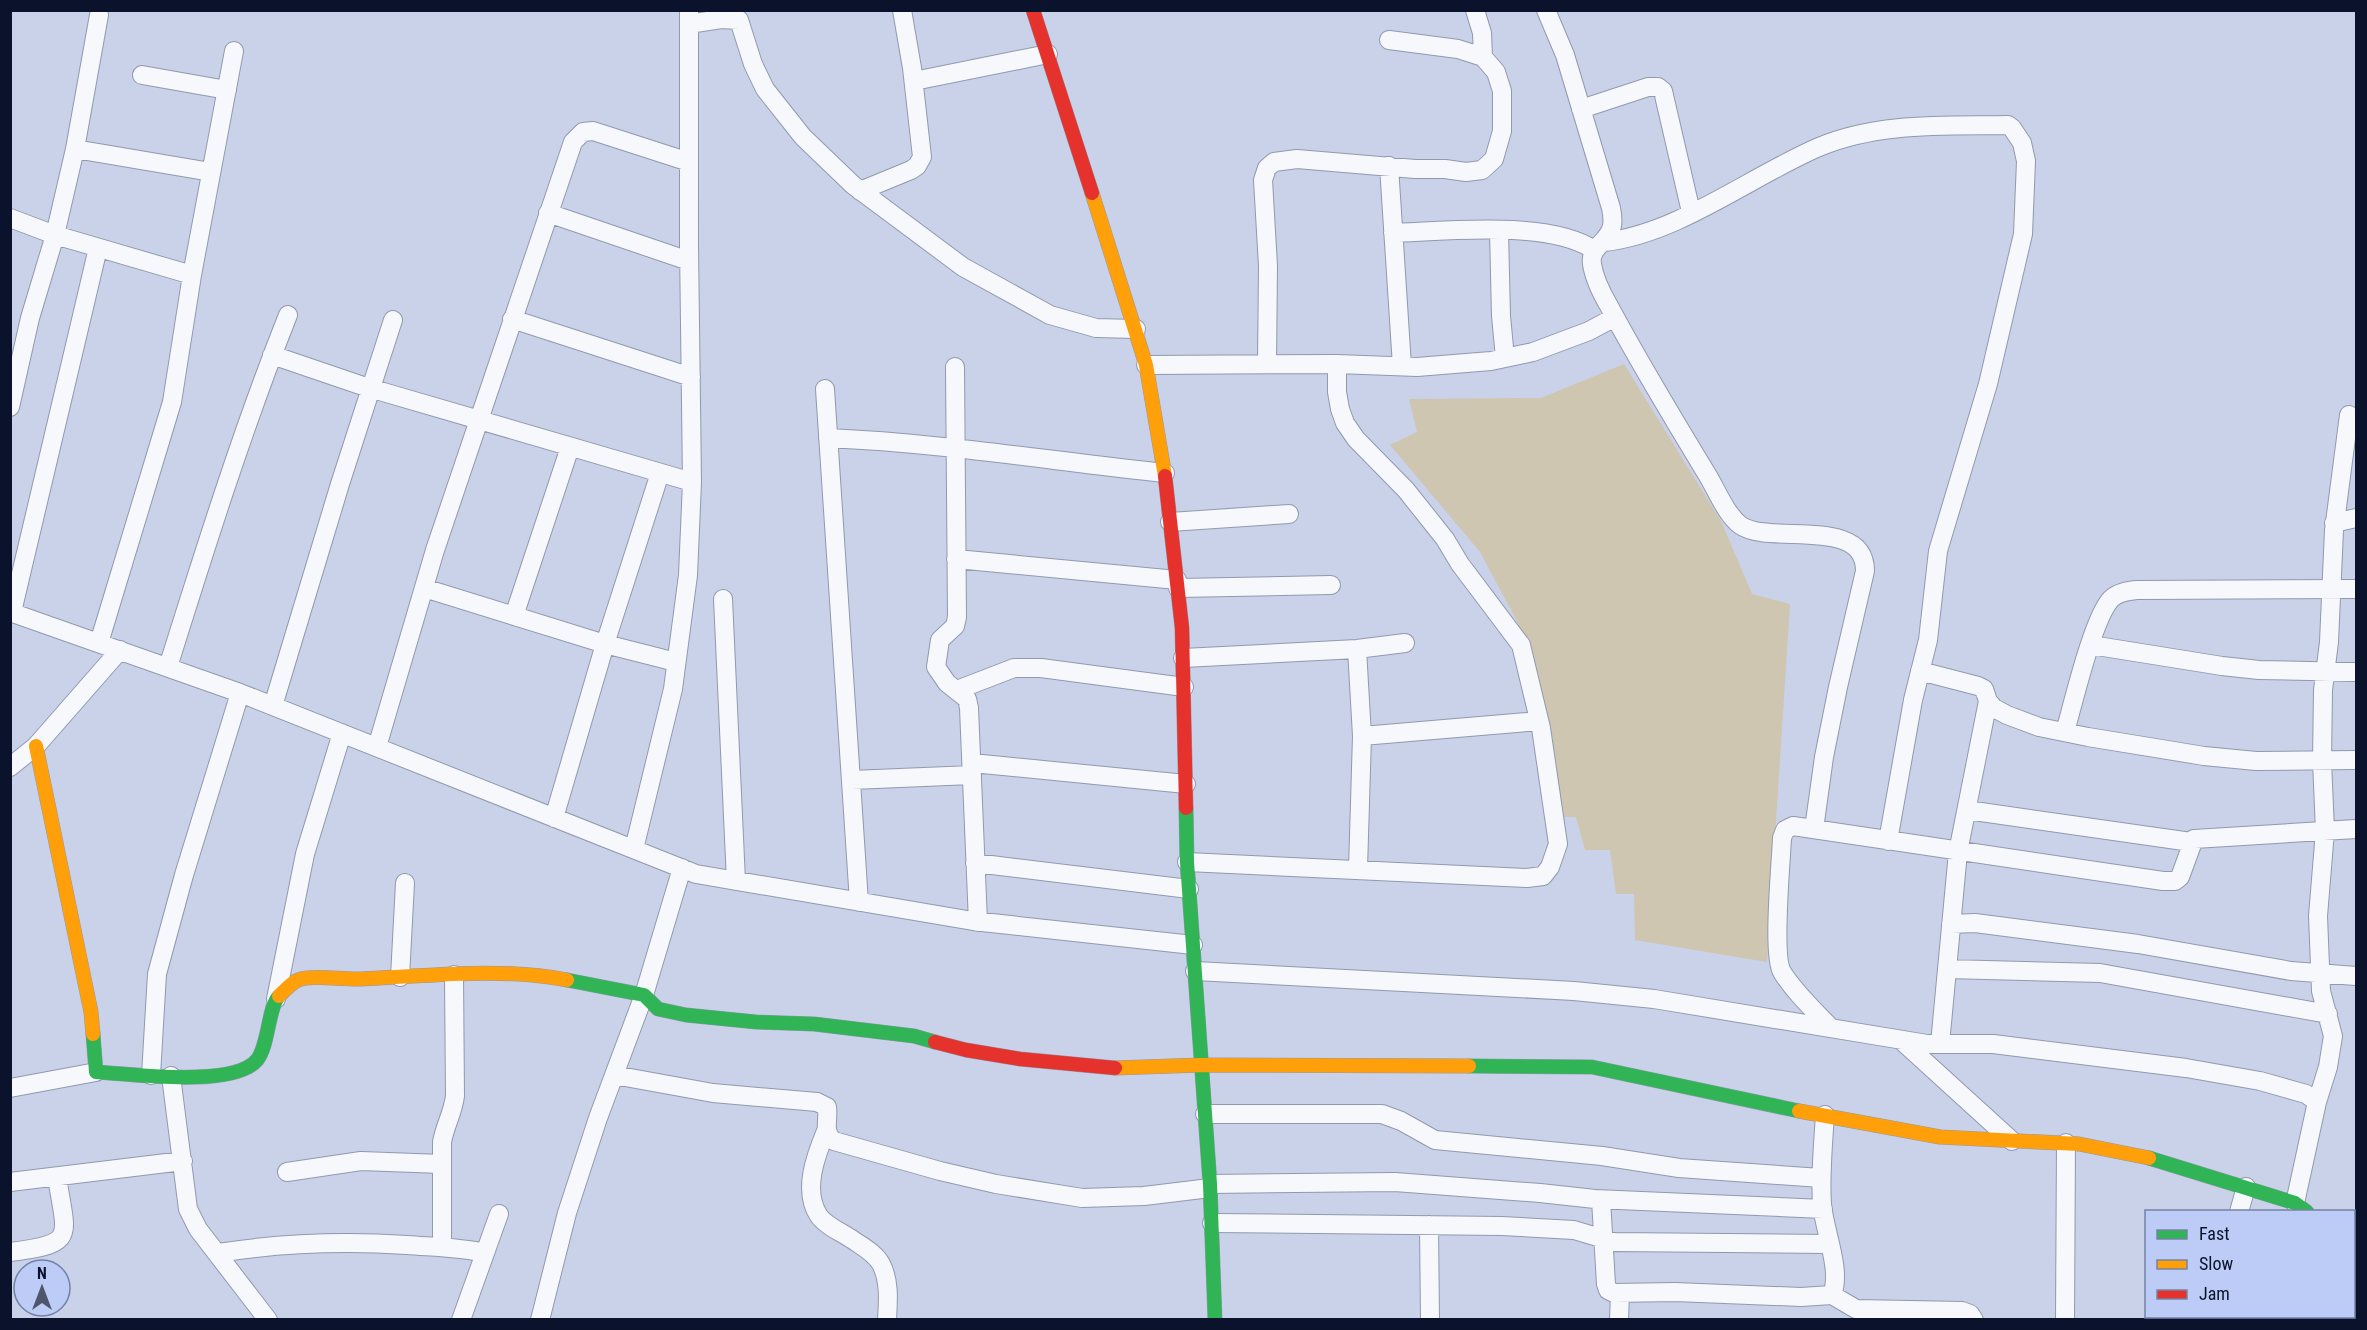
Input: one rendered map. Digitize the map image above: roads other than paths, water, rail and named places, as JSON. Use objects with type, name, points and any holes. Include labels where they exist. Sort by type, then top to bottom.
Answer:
[{"type":"street","points":[[860,191],[911,170],[917,166],[922,157],[914,81],[902,10]]},
{"type":"street","points":[[1033,10],[1136,329],[1146,365],[1165,473],[1178,584],[1183,658],[1187,862],[1210,1186],[1215,1320]]},
{"type":"street","points":[[1475,10],[1482,33],[1483,57]]},
{"type":"street","points":[[1546,10],[1565,55],[1611,207],[1613,224],[1592,258],[1595,274],[1615,317],[1690,447],[1730,513],[1740,525],[1756,532],[1821,535],[1852,544],[1862,552],[1865,560],[1865,571],[1824,757],[1814,829]]},
{"type":"street","points":[[10,407],[30,318],[55,235],[75,149],[99,15]]},
{"type":"street","points":[[634,849],[673,689],[688,575],[692,482],[689,17],[739,20],[753,64],[765,89],[802,136],[860,191],[963,267],[1050,315],[1096,328],[1136,329]]},
{"type":"street","points":[[1268,363],[1268,266],[1263,180],[1267,168],[1274,162],[1297,159],[1466,172],[1482,170],[1494,159],[1502,131],[1502,91],[1496,72],[1483,57],[1458,49],[1389,40]]},
{"type":"street","points":[[99,643],[172,402],[192,275],[234,51]]},
{"type":"street","points":[[914,81],[1048,54]]},
{"type":"street","points":[[142,75],[227,90]]},
{"type":"street","points":[[1581,109],[1648,87],[1658,87],[1663,91],[1691,212]]},
{"type":"street","points":[[1393,233],[1499,231],[1573,239],[1599,246],[1629,239],[1668,224],[1820,146],[1872,130],[2008,125],[2012,128],[2022,143],[2026,161],[2023,234],[1988,384],[1938,551],[1928,640],[1888,841]]},
{"type":"street","points":[[377,747],[424,588],[478,420],[576,136],[583,132],[593,131],[689,162]]},
{"type":"street","points":[[75,149],[211,172]]},
{"type":"street","points":[[1389,166],[1402,366]]},
{"type":"street","points":[[548,213],[689,261]]},
{"type":"street","points":[[10,218],[55,235],[192,275]]},
{"type":"street","points":[[1499,231],[1501,316],[1505,358]]},
{"type":"street","points":[[98,248],[11,612],[240,693],[696,874],[978,922],[1192,945]]},
{"type":"street","points":[[168,667],[215,518],[288,315]]},
{"type":"street","points":[[1146,365],[1268,363],[1418,367],[1491,362],[1533,352],[1589,331],[1615,317]]},
{"type":"street","points":[[512,319],[691,377]]},
{"type":"street","points":[[273,706],[393,320]]},
{"type":"street","points":[[272,355],[371,389],[692,482]]},
{"type":"street","points":[[1187,862],[1527,878],[1543,876],[1550,867],[1557,844],[1539,722],[1521,645],[1460,564],[1445,538],[1406,490],[1356,439],[1345,423],[1337,392],[1337,364]]},
{"type":"street","points":[[956,367],[954,447],[957,617],[955,626],[940,640],[936,667],[940,676],[967,699],[978,922]]},
{"type":"street","points":[[825,389],[859,902]]},
{"type":"street","points":[[276,999],[289,986],[301,979],[540,975],[644,995],[658,1009],[686,1015],[756,1023],[814,1024],[914,1036],[966,1050],[1020,1059],[1109,1068],[1201,1065],[1592,1067],[1744,1101],[1940,1137],[2079,1144],[2163,1161],[2301,1207],[2317,1102],[2328,1067],[2333,1036],[2321,991],[2318,916],[2325,831],[2322,761],[2334,523],[2349,415]]},
{"type":"street","points":[[828,438],[893,441],[997,451],[1069,463],[1165,473]]},
{"type":"street","points":[[514,616],[570,447]]},
{"type":"street","points":[[554,818],[605,644],[660,473]]},
{"type":"street","points":[[1170,522],[1289,514]]},
{"type":"street","points":[[2334,523],[2356,518]]},
{"type":"street","points":[[956,559],[1178,584],[1331,585]]},
{"type":"street","points":[[424,588],[605,644],[676,662]]},
{"type":"street","points":[[2065,732],[2102,614],[2111,599],[2122,592],[2137,590],[2356,589]]},
{"type":"street","points":[[723,599],[736,881]]},
{"type":"street","points":[[1183,658],[1357,649],[1405,643]]},
{"type":"street","points":[[2091,645],[2222,666],[2356,672]]},
{"type":"street","points":[[1357,649],[1362,736],[1358,869]]},
{"type":"street","points":[[10,767],[36,746],[120,651]]},
{"type":"street","points":[[957,690],[1014,668],[1041,668],[1184,687]]},
{"type":"street","points":[[1920,672],[1978,686],[1984,689],[1988,701],[1994,708],[2039,727],[2204,756],[2256,761],[2356,760]]},
{"type":"street","points":[[151,1075],[157,974],[184,875],[240,693]]},
{"type":"street","points":[[1940,1044],[1958,852],[1988,701]]},
{"type":"street","points":[[1362,736],[1539,722]]},
{"type":"street","points":[[10,1088],[96,1072],[219,1076],[246,1069],[258,1059],[276,999],[305,854],[342,733]]},
{"type":"street","points":[[36,746],[91,1012],[96,1072]]},
{"type":"street","points":[[852,780],[972,769],[1186,784]]},
{"type":"street","points":[[1966,810],[2191,842]]},
{"type":"street","points":[[1831,1028],[1791,985],[1781,970],[1779,960],[1782,838],[1785,830],[1793,826],[2145,879],[2175,881],[2185,868],[2194,838],[2356,829]]},
{"type":"street","points":[[975,863],[1189,889]]},
{"type":"street","points":[[540,1320],[567,1213],[644,995],[682,868]]},
{"type":"street","points":[[400,977],[405,883]]},
{"type":"street","points":[[1952,924],[1975,923],[2138,944],[2320,974],[2356,976]]},
{"type":"street","points":[[1947,969],[2100,973],[2328,1014]]},
{"type":"street","points":[[1195,971],[1574,991],[1654,999],[1901,1040],[1940,1044],[1993,1044],[2186,1068],[2260,1081],[2306,1094],[2317,1102]]},
{"type":"street","points":[[442,1247],[442,1142],[453,1111],[455,1096],[454,975]]},
{"type":"street","points":[[1901,1040],[2012,1141]]},
{"type":"street","points":[[614,1075],[713,1093],[817,1102],[826,1107],[826,1131],[816,1155],[812,1199],[820,1217],[873,1254],[882,1265],[888,1286],[887,1320]]},
{"type":"street","points":[[171,1076],[188,1209],[198,1229],[268,1320]]},
{"type":"street","points":[[1205,1114],[1382,1114],[1401,1121],[1435,1140],[1602,1156],[1678,1167],[1821,1178]]},
{"type":"street","points":[[1824,1116],[1822,1209],[1835,1277],[1832,1295]]},
{"type":"street","points":[[826,1131],[828,1136],[841,1144],[940,1171],[996,1184],[1082,1198],[1143,1196],[1210,1186],[1395,1182],[1485,1188],[1601,1200],[1822,1209]]},
{"type":"street","points":[[2065,1320],[2066,1143]]},
{"type":"street","points":[[10,1182],[183,1161]]},
{"type":"street","points":[[287,1172],[361,1161],[442,1164]]},
{"type":"street","points":[[10,1252],[46,1247],[59,1241],[63,1235],[64,1225],[57,1177]]},
{"type":"street","points":[[2240,1210],[2246,1187]]},
{"type":"street","points":[[1601,1200],[1608,1290],[1620,1293],[1800,1297],[1832,1295],[1856,1309],[1962,1311],[1970,1314],[1974,1320]]},
{"type":"street","points":[[461,1320],[499,1214]]},
{"type":"street","points":[[1212,1223],[1502,1226],[1574,1230],[1603,1239],[1638,1242],[1829,1244]]},
{"type":"street","points":[[1429,1225],[1430,1320]]},
{"type":"street","points":[[218,1253],[264,1245],[322,1243],[442,1247],[484,1253]]},
{"type":"street","points":[[1619,1320],[1620,1293]]}]
